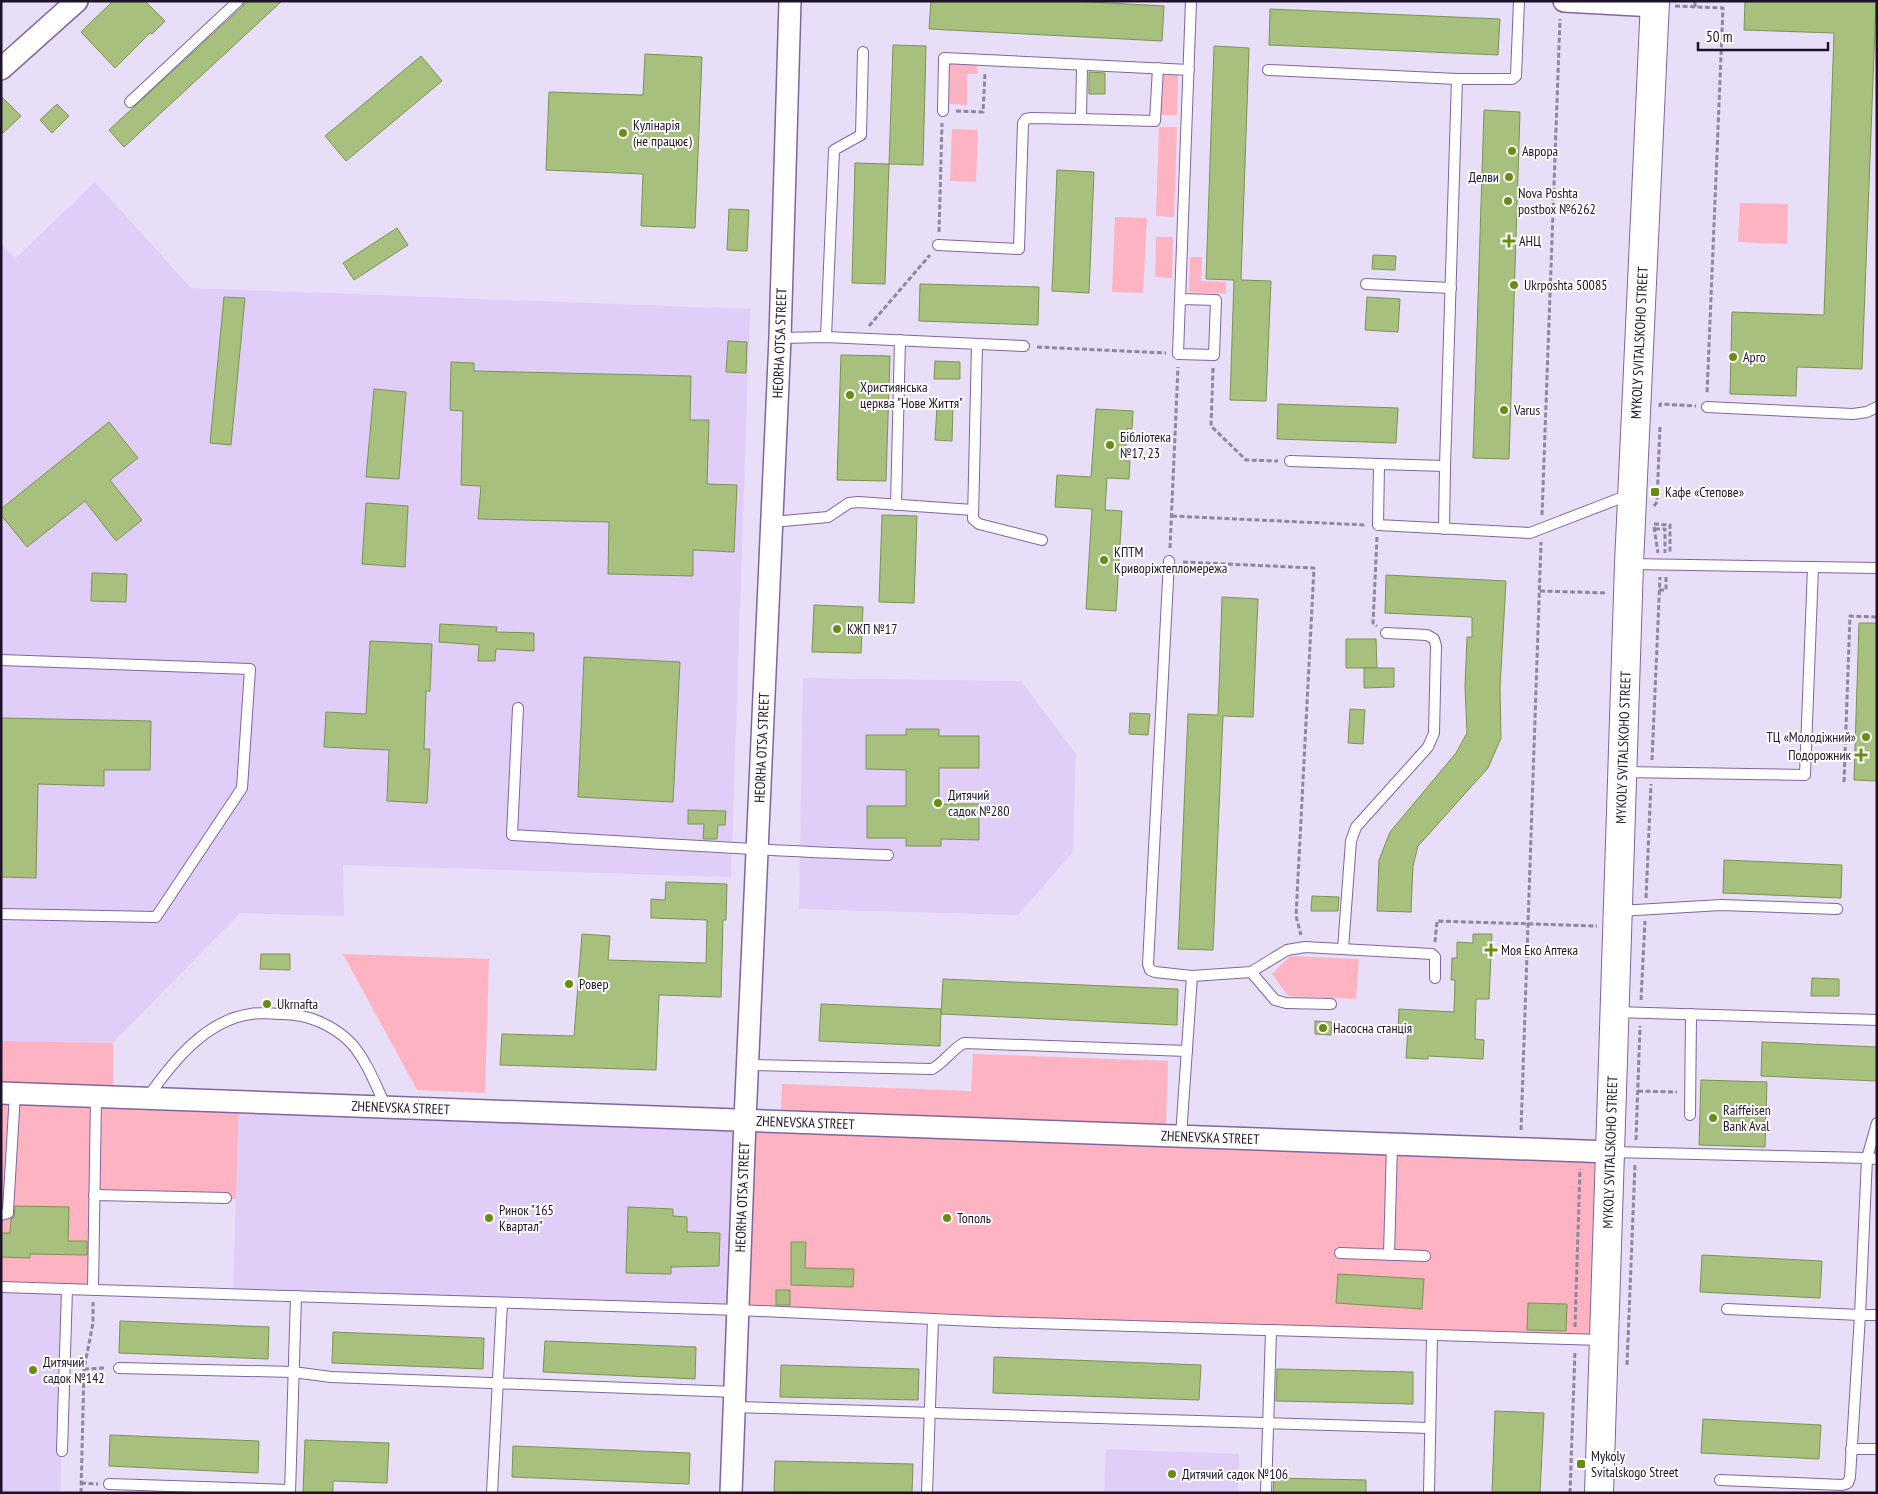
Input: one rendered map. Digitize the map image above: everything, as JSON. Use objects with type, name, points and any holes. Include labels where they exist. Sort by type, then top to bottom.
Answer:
[{"type":"main road","name":"MYKOLY SVITALSKOHO STREET","points":[[1599,1493],[1604,1340],[1623,1152],[1628,1012],[1618,919],[1622,772],[1632,494],[1655,3]]},
{"type":"street","points":[[1,69],[77,1]]},
{"type":"street","name":"HEORHA OTSA STREET","points":[[731,1493],[745,1120],[780,338],[790,1]]},
{"type":"street","points":[[1562,6],[1655,3]]},
{"type":"street","name":"ZHENEVSKA STREET","points":[[8,1093],[1623,1152]]},
{"type":"lane","points":[[130,102],[238,1]]},
{"type":"lane","points":[[1180,299],[1216,300],[1214,355],[1178,354],[1180,299],[1189,70],[1191,1]]},
{"type":"lane","points":[[1268,70],[1457,79],[1512,79],[1516,76],[1519,1]]},
{"type":"lane","points":[[826,337],[834,150],[861,135],[862,52]]},
{"type":"lane","points":[[943,110],[944,58],[1189,70]]},
{"type":"lane","points":[[1081,119],[1082,65]]},
{"type":"lane","points":[[938,245],[1019,249],[1023,123],[1026,119],[1156,121],[1158,68]]},
{"type":"lane","points":[[1444,529],[1457,79]]},
{"type":"lane","points":[[1366,284],[1451,288]]},
{"type":"lane","points":[[780,338],[859,338],[1024,346]]},
{"type":"lane","points":[[896,505],[900,340]]},
{"type":"lane","points":[[977,344],[973,519],[979,524],[1042,540]]},
{"type":"lane","points":[[1707,407],[1852,414],[1867,412],[1877,407]]},
{"type":"lane","points":[[1290,461],[1445,466]]},
{"type":"lane","points":[[1379,464],[1378,526],[1518,533],[1542,530],[1632,494]]},
{"type":"lane","points":[[772,522],[828,517],[849,503],[973,510]]},
{"type":"lane","points":[[1169,561],[1148,964],[1150,970],[1192,976],[1251,972],[1287,950],[1305,947],[1434,954],[1435,978]]},
{"type":"lane","points":[[1629,564],[1877,568]]},
{"type":"lane","points":[[1622,772],[1805,774],[1813,567]]},
{"type":"lane","points":[[1343,949],[1351,841],[1356,827],[1428,747],[1434,733],[1436,646],[1434,639],[1427,635],[1386,633]]},
{"type":"lane","points":[[1,660],[250,669],[242,788],[156,917],[1,914]]},
{"type":"lane","points":[[518,708],[512,835],[717,846],[757,851],[888,855]]},
{"type":"lane","points":[[1618,919],[1645,910],[1721,905],[1837,909]]},
{"type":"lane","points":[[1251,972],[1276,1000],[1286,1003],[1331,1004]]},
{"type":"lane","points":[[1181,1136],[1192,976]]},
{"type":"lane","points":[[1628,1012],[1877,1020]]},
{"type":"lane","points":[[147,1098],[174,1061],[201,1038],[230,1020],[252,1013],[297,1014],[318,1021],[337,1031],[352,1045],[372,1077],[386,1107]]},
{"type":"lane","points":[[1690,1115],[1691,1014]]},
{"type":"lane","points":[[748,1065],[932,1069],[941,1064],[957,1047],[964,1043],[1187,1051]]},
{"type":"lane","points":[[1,1214],[8,1213],[8,1093]]},
{"type":"lane","points":[[93,1290],[96,1096]]},
{"type":"lane","points":[[1720,1480],[1842,1485],[1848,1483],[1850,1477],[1872,1159],[1877,1123]]},
{"type":"lane","points":[[1389,1255],[1392,1144]]},
{"type":"lane","points":[[1623,1152],[1872,1159]]},
{"type":"lane","points":[[94,1195],[226,1198]]},
{"type":"lane","points":[[1340,1253],[1426,1256]]},
{"type":"lane","points":[[1,1287],[1604,1340]]},
{"type":"lane","points":[[62,1451],[67,1290]]},
{"type":"lane","points":[[109,1484],[290,1492],[296,1296]]},
{"type":"lane","points":[[492,1493],[502,1303]]},
{"type":"lane","points":[[1727,1309],[1877,1315]]},
{"type":"lane","points":[[927,1493],[933,1319]]},
{"type":"lane","points":[[1266,1493],[1271,1330]]},
{"type":"lane","points":[[1429,1493],[1432,1335]]},
{"type":"lane","points":[[119,1368],[293,1372],[331,1377],[498,1383],[930,1413],[1430,1428]]},
{"type":"lane","points":[[1851,1449],[1877,1449]]},
{"type":"path","points":[[1695,7],[1696,1]]},
{"type":"path","points":[[1655,3],[1723,8],[1707,407],[1660,404],[1660,414]]},
{"type":"path","points":[[1520,1148],[1562,6]]},
{"type":"path","points":[[859,338],[938,245],[943,110],[984,112],[985,60]]},
{"type":"path","points":[[1024,346],[1178,354],[1169,561],[1314,568],[1296,916],[1305,947]]},
{"type":"path","points":[[1214,355],[1211,426],[1246,460],[1290,461]]},
{"type":"path","points":[[1654,513],[1654,506],[1657,502],[1660,424]]},
{"type":"path","points":[[1172,516],[1378,526],[1373,623],[1386,633]]},
{"type":"path","points":[[1654,519],[1665,565]]},
{"type":"path","points":[[1627,1366],[1623,1152],[1638,1091],[1628,1012],[1645,910],[1659,590],[1665,565],[1670,524],[1654,524]]},
{"type":"path","points":[[1655,529],[1665,529]]},
{"type":"path","points":[[1659,590],[1666,590]]},
{"type":"path","points":[[1540,591],[1616,593]]},
{"type":"path","points":[[1844,782],[1850,616],[1877,617]]},
{"type":"path","points":[[1434,954],[1437,921],[1528,923],[1618,919]]},
{"type":"path","points":[[1638,1091],[1690,1093]]},
{"type":"path","points":[[1570,1493],[1581,1151]]},
{"type":"path","points":[[81,1493],[84,1369],[93,1323],[93,1290]]},
{"type":"path","points":[[84,1369],[119,1368]]},
{"type":"shaded area","points":[[949,63],[977,63],[977,74],[967,74],[967,105],[948,104]]},
{"type":"shaded area","points":[[1161,74],[1178,75],[1177,115],[1160,115]]},
{"type":"shaded area","points":[[1159,127],[1177,127],[1174,217],[1156,216]]},
{"type":"shaded area","points":[[952,129],[978,130],[976,182],[950,181]]},
{"type":"shaded area","points":[[95,182],[191,288],[750,309],[731,877],[343,865],[344,916],[240,913],[113,1043],[1,1041],[1,244],[15,259]]},
{"type":"shaded area","points":[[1740,203],[1788,204],[1787,244],[1738,242]]},
{"type":"shaded area","points":[[1115,217],[1147,218],[1143,293],[1112,292]]},
{"type":"shaded area","points":[[1156,237],[1173,237],[1172,278],[1155,277]]},
{"type":"shaded area","points":[[1190,257],[1202,257],[1201,281],[1226,282],[1226,294],[1189,292]]},
{"type":"shaded area","name":"Дитячий садок №280","points":[[803,678],[1021,681],[1076,754],[1073,852],[1018,915],[799,909]]},
{"type":"shaded area","points":[[343,954],[489,959],[485,1093],[417,1090]]},
{"type":"shaded area","points":[[1290,956],[1359,959],[1356,999],[1288,996],[1272,974]]},
{"type":"shaded area","points":[[1,1041],[113,1043],[113,1097],[239,1102],[236,1199],[94,1195],[93,1290],[1,1287]]},
{"type":"shaded area","points":[[973,1054],[1168,1061],[1166,1124],[781,1111],[782,1084],[971,1091]]},
{"type":"shaded area","name":"Ринок \"165 Квартал\"","points":[[239,1102],[745,1120],[739,1310],[233,1294]]},
{"type":"shaded area","points":[[745,1120],[1595,1152],[1591,1340],[739,1310]]},
{"type":"shaded area","name":"Дитячий садок №142","points":[[1,1287],[67,1289],[60,1493],[1,1493]]},
{"type":"shaded area","name":"Дитячий садок №106","points":[[1106,1449],[1239,1454],[1238,1493],[1104,1493]]},
{"type":"building","points":[[113,1],[145,1],[165,21],[152,34],[150,33],[115,68],[81,32]]},
{"type":"building","points":[[245,1],[282,1],[124,147],[109,130],[243,6]]},
{"type":"building","points":[[931,1],[1074,1],[1164,6],[1162,41],[929,29]]},
{"type":"building","points":[[1745,1],[1876,1],[1862,369],[1797,367],[1796,396],[1730,394],[1732,312],[1824,315],[1834,33],[1744,30]]},
{"type":"building","points":[[1270,9],[1500,19],[1498,55],[1269,45]]},
{"type":"building","points":[[893,45],[926,46],[923,165],[889,164]]},
{"type":"building","points":[[1214,46],[1249,48],[1241,280],[1271,281],[1266,401],[1230,400],[1234,280],[1206,279]]},
{"type":"building","name":"Кулінарія (не працює)","points":[[645,54],[702,57],[695,228],[641,226],[643,174],[546,170],[549,92],[643,95]]},
{"type":"building","points":[[421,56],[442,81],[346,161],[325,136]]},
{"type":"building","points":[[1089,72],[1105,73],[1105,94],[1089,94]]},
{"type":"building","points":[[1,96],[21,116],[1,135]]},
{"type":"building","points":[[57,104],[69,116],[52,133],[40,120]]},
{"type":"building","points":[[1484,110],[1520,112],[1509,459],[1473,458]]},
{"type":"building","points":[[855,163],[889,164],[885,284],[852,283]]},
{"type":"building","points":[[1057,170],[1094,172],[1089,293],[1052,291]]},
{"type":"building","points":[[729,209],[749,210],[747,251],[727,250]]},
{"type":"building","points":[[397,228],[408,245],[354,280],[343,263]]},
{"type":"building","points":[[1373,255],[1396,256],[1395,270],[1372,269]]},
{"type":"building","points":[[920,284],[1039,287],[1038,325],[919,321]]},
{"type":"building","points":[[224,297],[245,298],[231,445],[210,443]]},
{"type":"building","points":[[1367,297],[1400,299],[1398,332],[1365,330]]},
{"type":"building","points":[[728,341],[747,342],[746,373],[726,372]]},
{"type":"building","points":[[841,355],[890,356],[886,481],[837,480]]},
{"type":"building","points":[[935,361],[960,362],[960,379],[934,379]]},
{"type":"building","points":[[451,362],[474,363],[474,371],[691,376],[690,420],[709,420],[707,484],[737,485],[734,552],[693,550],[693,576],[608,574],[609,522],[478,519],[481,486],[461,485],[463,411],[450,410]]},
{"type":"building","points":[[374,389],[406,392],[399,479],[366,477]]},
{"type":"building","points":[[1278,404],[1398,408],[1396,443],[1277,439]]},
{"type":"building","points":[[937,406],[953,407],[952,441],[935,440]]},
{"type":"building","points":[[1096,409],[1133,411],[1132,429],[1127,428],[1125,461],[1130,461],[1129,479],[1107,478],[1105,510],[1122,511],[1116,611],[1086,609],[1092,509],[1055,507],[1057,475],[1091,477]]},
{"type":"building","points":[[109,422],[138,458],[110,480],[142,520],[116,541],[85,501],[27,547],[1,515],[1,509]]},
{"type":"building","points":[[366,503],[408,506],[405,567],[362,564]]},
{"type":"building","points":[[882,515],[917,516],[914,603],[879,602]]},
{"type":"building","points":[[92,573],[127,574],[126,602],[91,601]]},
{"type":"building","points":[[1386,575],[1506,581],[1500,688],[1501,738],[1488,768],[1418,846],[1413,866],[1411,912],[1377,911],[1379,860],[1390,832],[1456,753],[1467,733],[1465,686],[1467,637],[1472,637],[1472,617],[1385,613]]},
{"type":"building","points":[[1222,597],[1258,599],[1253,717],[1223,716],[1213,950],[1178,949],[1188,714],[1218,715]]},
{"type":"building","name":"КЖП №17","points":[[814,605],[863,607],[861,653],[812,652]]},
{"type":"building","name":"ТЦ «Молодіжний»","points":[[1859,623],[1877,623],[1877,781],[1854,780]]},
{"type":"building","points":[[440,624],[497,627],[496,632],[534,633],[534,651],[496,649],[495,661],[478,661],[479,645],[439,642]]},
{"type":"building","points":[[1346,639],[1376,639],[1377,668],[1346,668]]},
{"type":"building","points":[[370,641],[432,644],[430,691],[426,691],[424,749],[430,749],[427,803],[387,801],[389,750],[324,747],[326,712],[366,714]]},
{"type":"building","points":[[584,657],[680,662],[673,802],[578,797]]},
{"type":"building","points":[[1364,668],[1394,668],[1394,687],[1364,688]]},
{"type":"building","points":[[1350,709],[1365,710],[1363,744],[1348,743]]},
{"type":"building","points":[[1130,713],[1150,714],[1148,735],[1129,734]]},
{"type":"building","points":[[1,718],[151,721],[150,770],[104,770],[104,786],[38,784],[36,878],[1,877]]},
{"type":"building","points":[[906,729],[939,729],[939,736],[979,736],[979,768],[939,768],[939,804],[979,804],[979,840],[941,839],[941,846],[906,846],[906,838],[867,838],[867,806],[906,806],[906,770],[866,769],[866,735],[906,735]]},
{"type":"building","points":[[688,810],[726,811],[725,825],[718,825],[717,839],[703,839],[704,824],[688,824]]},
{"type":"building","points":[[1724,860],[1842,865],[1841,898],[1723,893]]},
{"type":"building","points":[[666,882],[727,884],[726,920],[723,920],[721,997],[659,995],[656,1070],[500,1065],[502,1034],[574,1036],[582,934],[610,936],[608,960],[706,963],[707,920],[651,918],[651,899],[665,900]]},
{"type":"building","points":[[1312,896],[1339,897],[1338,911],[1311,911]]},
{"type":"building","points":[[1473,934],[1492,934],[1489,999],[1476,999],[1475,1039],[1484,1040],[1483,1059],[1428,1056],[1428,1059],[1406,1058],[1408,1030],[1398,1030],[1399,1009],[1454,1012],[1455,980],[1451,980],[1452,958],[1457,958],[1457,942],[1473,943]]},
{"type":"building","points":[[261,954],[290,954],[290,970],[260,969]]},
{"type":"building","points":[[1812,978],[1839,979],[1839,996],[1811,996]]},
{"type":"building","points":[[943,979],[1178,989],[1177,1025],[941,1014]]},
{"type":"building","points":[[821,1004],[941,1009],[940,1046],[819,1041]]},
{"type":"building","name":"Насосна станція","points":[[1315,1021],[1332,1022],[1331,1035],[1315,1034]]},
{"type":"building","points":[[1762,1042],[1877,1047],[1877,1081],[1761,1076]]},
{"type":"building","points":[[1701,1080],[1767,1082],[1765,1147],[1699,1145]]},
{"type":"building","points":[[15,1206],[69,1207],[68,1241],[87,1241],[87,1255],[30,1254],[30,1258],[1,1257],[1,1233],[10,1233],[11,1219],[14,1217]]},
{"type":"building","points":[[628,1207],[673,1209],[673,1216],[687,1217],[687,1232],[720,1233],[719,1266],[671,1267],[671,1274],[626,1273]]},
{"type":"building","points":[[791,1242],[806,1242],[805,1268],[854,1269],[853,1287],[791,1285]]},
{"type":"building","points":[[1702,1255],[1822,1261],[1820,1298],[1700,1292]]},
{"type":"building","points":[[1338,1274],[1424,1279],[1422,1309],[1336,1303]]},
{"type":"building","points":[[776,1290],[790,1290],[790,1305],[776,1305]]},
{"type":"building","points":[[1528,1303],[1567,1304],[1566,1331],[1527,1330]]},
{"type":"building","points":[[120,1321],[269,1327],[268,1359],[119,1353]]},
{"type":"building","points":[[333,1332],[484,1338],[483,1369],[332,1363]]},
{"type":"building","points":[[545,1341],[696,1347],[695,1379],[543,1372]]},
{"type":"building","points":[[994,1357],[1201,1365],[1199,1400],[993,1393]]},
{"type":"building","points":[[781,1365],[919,1369],[918,1400],[780,1397]]},
{"type":"building","points":[[1277,1369],[1413,1372],[1413,1404],[1276,1401]]},
{"type":"building","points":[[1495,1411],[1544,1413],[1540,1493],[1492,1493]]},
{"type":"building","points":[[1703,1419],[1821,1425],[1819,1459],[1701,1453]]},
{"type":"building","points":[[110,1435],[259,1441],[258,1473],[109,1466]]},
{"type":"building","points":[[305,1440],[389,1443],[387,1483],[333,1481],[333,1493],[303,1493]]},
{"type":"building","points":[[513,1446],[690,1453],[689,1484],[512,1477]]},
{"type":"building","points":[[775,1461],[913,1464],[912,1493],[774,1492]]},
{"type":"building","points":[[1274,1478],[1366,1480],[1366,1493],[1273,1493]]},
{"type":"place","name":"Кулінарія (не працює)","points":[[623,133]]},
{"type":"place","name":"Аврора","points":[[1512,151]]},
{"type":"place","name":"Делви","points":[[1509,177]]},
{"type":"place","name":"Nova Poshta postbox №6262","points":[[1508,201]]},
{"type":"place","name":"АНЦ","points":[[1509,241]]},
{"type":"place","name":"Ukrposhta 50085","points":[[1514,285]]},
{"type":"place","name":"Арго","points":[[1733,357]]},
{"type":"place","name":"Християнська церква \"Нове Життя\"","points":[[850,395]]},
{"type":"place","name":"Varus","points":[[1504,410]]},
{"type":"place","name":"Бібліотека №17, 23","points":[[1110,445]]},
{"type":"place","name":"Кафе «Степове»","points":[[1655,492]]},
{"type":"place","name":"КПТМ Криворіжтепломережа","points":[[1104,560]]},
{"type":"place","name":"КЖП №17","points":[[837,629]]},
{"type":"place","name":"ТЦ «Молодіжний»","points":[[1866,737]]},
{"type":"place","name":"Подорожник","points":[[1861,755]]},
{"type":"place","name":"Дитячий садок №280","points":[[938,803]]},
{"type":"place","name":"Моя Еко Аптека","points":[[1491,950]]},
{"type":"place","name":"Ровер","points":[[569,984]]},
{"type":"place","name":"Ukrnafta","points":[[267,1004]]},
{"type":"place","name":"Насосна станція","points":[[1323,1028]]},
{"type":"place","name":"Raiffeisen Bank Aval","points":[[1713,1118]]},
{"type":"place","name":"Ринок \"165 Квартал\"","points":[[489,1218]]},
{"type":"place","name":"Тополь","points":[[947,1218]]},
{"type":"place","name":"Дитячий садок №142","points":[[33,1370]]},
{"type":"place","name":"Mykoly Svitalskogo Street","points":[[1581,1464]]},
{"type":"place","name":"Дитячий садок №106","points":[[1172,1474]]}]
